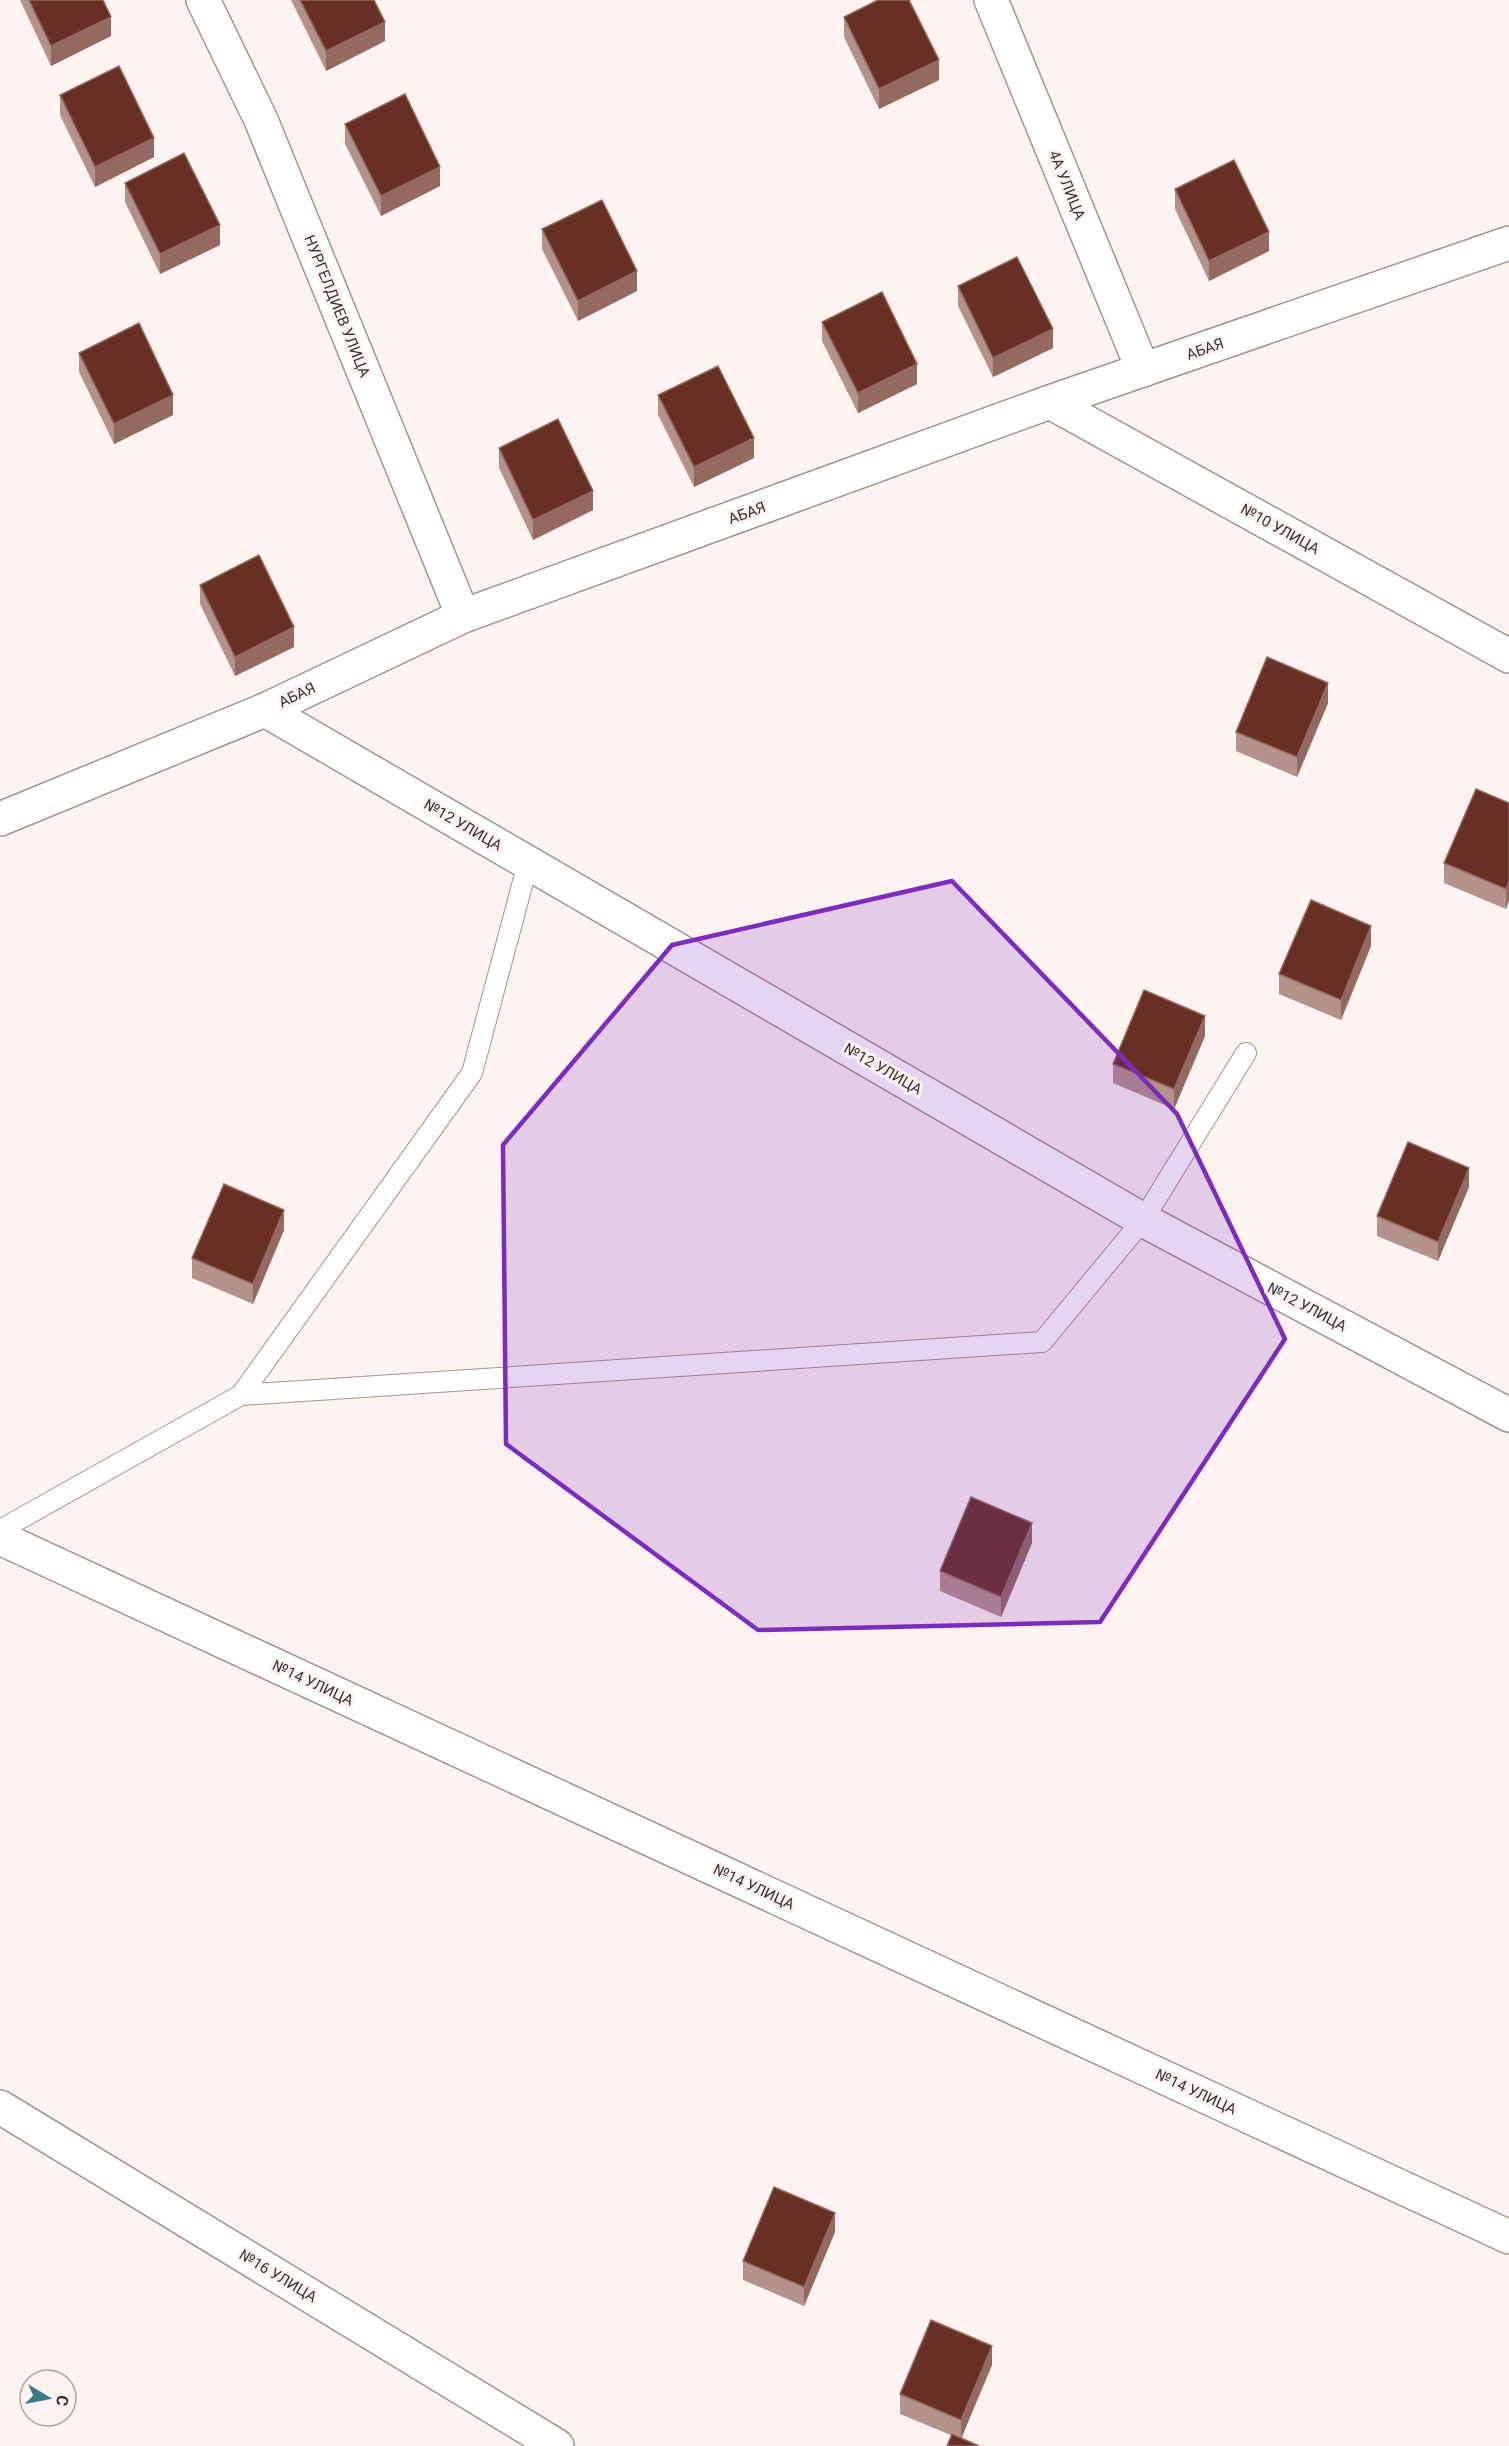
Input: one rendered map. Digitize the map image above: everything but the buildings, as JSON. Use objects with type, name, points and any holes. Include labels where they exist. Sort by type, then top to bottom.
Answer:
[{"type":"street","name":"НУРГЕЛДИЕВ УЛИЦА","points":[[203,0],[261,120],[463,616]]},
{"type":"street","name":"4А УЛИЦА","points":[[991,0],[1143,370]]},
{"type":"street","name":"АБАЯ","points":[[0,819],[265,710],[463,616],[1050,402],[1509,243]]},
{"type":"street","name":"№10 УЛИЦА","points":[[1050,402],[1509,656]]},
{"type":"street","name":"№12 УЛИЦА","points":[[265,710],[1143,1220],[1509,1415]]},
{"type":"street","name":"№14 УЛИЦА","points":[[0,1538],[1509,2237]]},
{"type":"street","name":"№16 УЛИЦА","points":[[0,2107],[556,2446]]},
{"type":"lane","points":[[0,1530],[241,1395],[472,1074],[528,863]]},
{"type":"lane","points":[[241,1395],[1042,1342],[1143,1220],[1246,1053]]},
{"type":"highlighted area","points":[[952,881],[1177,1114],[1285,1339],[1100,1622],[758,1630],[506,1444],[503,1145],[672,945]]}]
